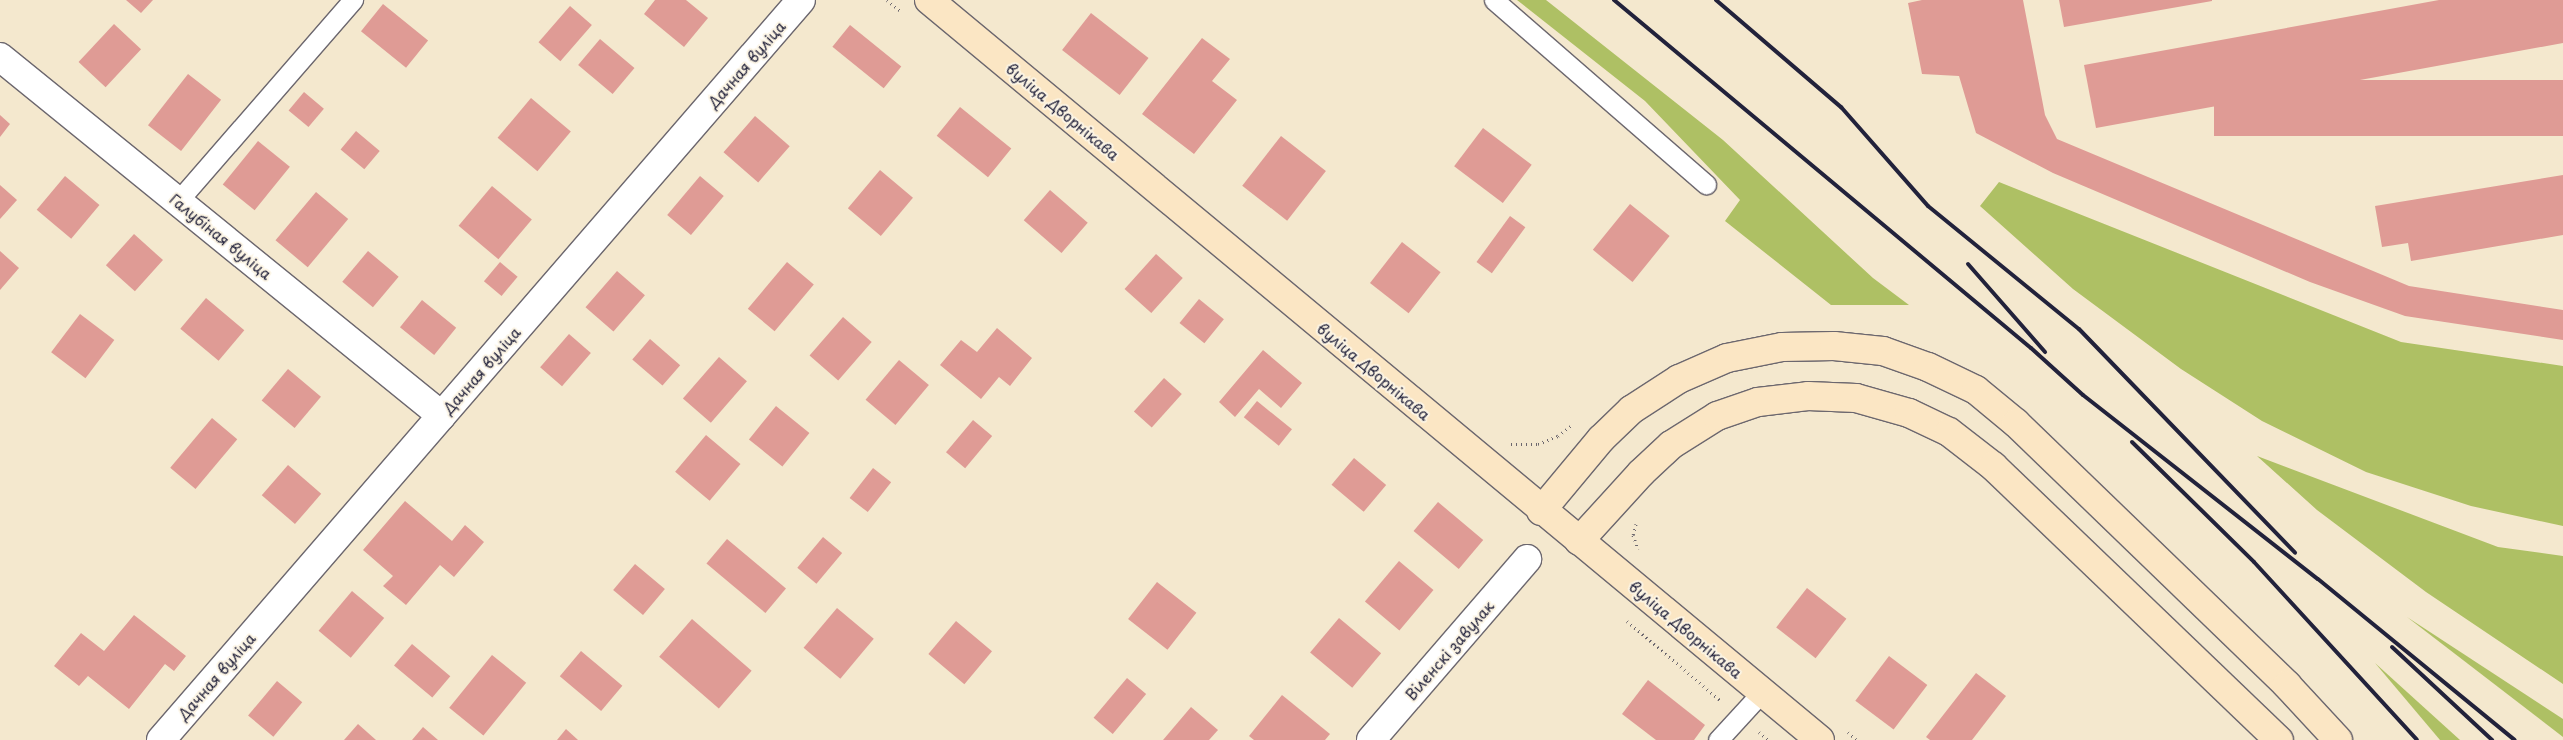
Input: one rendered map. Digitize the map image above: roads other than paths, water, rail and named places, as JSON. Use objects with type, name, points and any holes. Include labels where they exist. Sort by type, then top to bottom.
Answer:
[{"type":"main road","name":"вуліца Дворнікава","points":[[929,0],[1762,692],[1831,734]]},
{"type":"main road","points":[[1542,511],[1601,439],[1631,410],[1679,378],[1727,358],[1782,347],[1834,346],[1883,351],[1928,367],[1976,390],[2016,423],[2287,685],[2338,740]]},
{"type":"main road","points":[[1579,541],[1641,472],[1671,445],[1717,416],[1758,402],[1808,396],[1856,398],[1909,413],[1949,432],[1993,466],[2279,740]]},
{"type":"street","name":"Дачная вуліца","points":[[161,740],[800,0]]},
{"type":"street","name":"Галубіная вуліца","points":[[0,57],[442,416]]},
{"type":"street","name":"Віленскі завулак","points":[[1371,740],[1527,559]]},
{"type":"lane","points":[[178,201],[353,0]]},
{"type":"lane","points":[[1494,0],[1706,184]]},
{"type":"lane","points":[[1718,740],[1762,692]]},
{"type":"railway","points":[[1614,0],[2031,348],[2083,395],[2318,579],[2515,740]]},
{"type":"railway","points":[[1716,0],[1841,107],[1928,206],[2079,329],[2295,553]]},
{"type":"railway","points":[[1968,264],[2045,352]]},
{"type":"railway","points":[[2132,442],[2254,562],[2417,740]]},
{"type":"railway","points":[[2392,647],[2492,740]]}]
